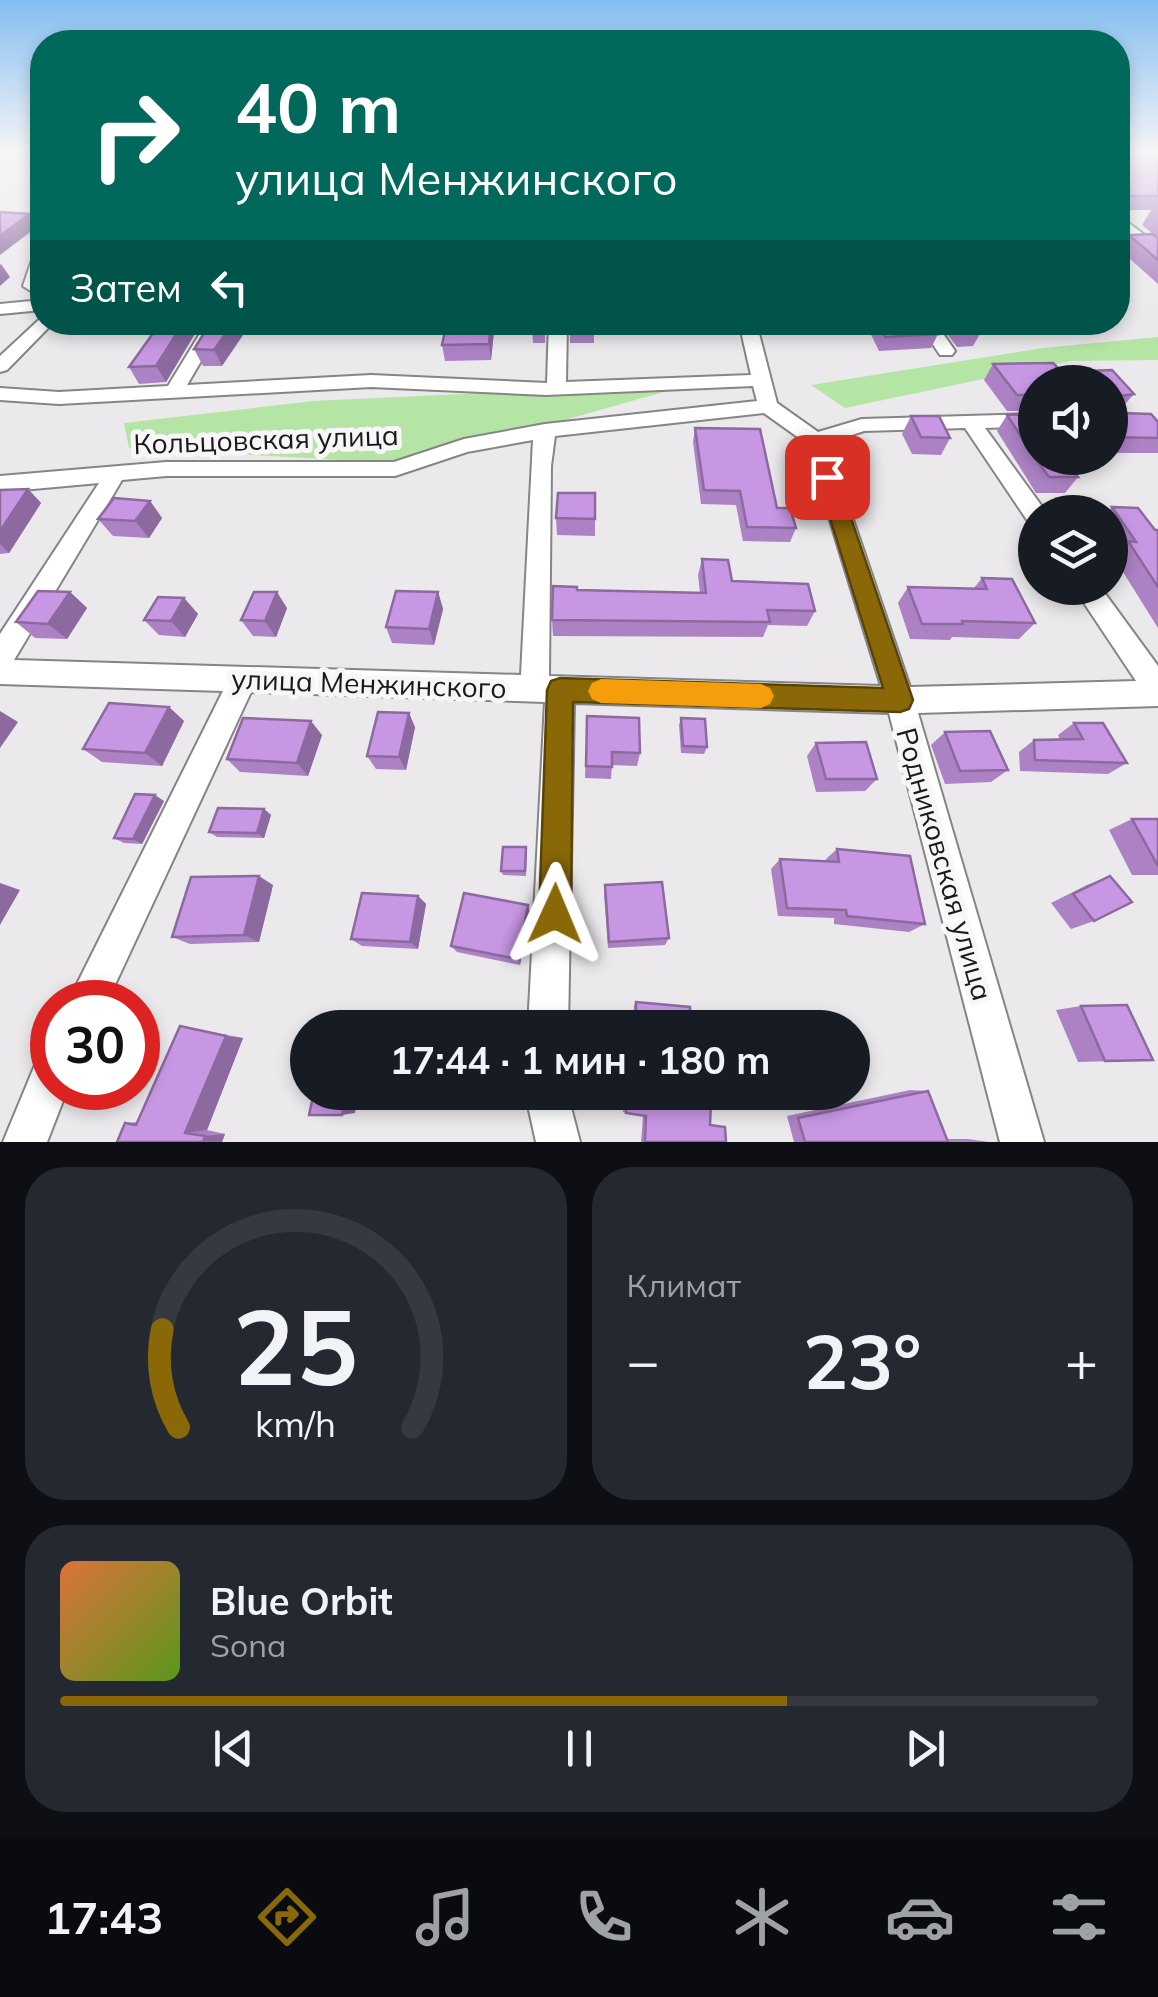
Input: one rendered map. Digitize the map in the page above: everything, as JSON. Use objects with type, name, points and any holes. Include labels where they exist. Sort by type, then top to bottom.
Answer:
[{"type":"street","points":[[0,218],[30,218]]},
{"type":"street","points":[[1130,218],[1144,218]]},
{"type":"street","points":[[1130,228],[1158,252]]},
{"type":"street","points":[[0,309],[30,306]]},
{"type":"street","points":[[0,366],[31,335]]},
{"type":"street","points":[[176,390],[208,335]]},
{"type":"street","points":[[556,388],[558,335]]},
{"type":"street","points":[[750,335],[765,393],[815,440],[862,425],[1018,420]]},
{"type":"street","points":[[935,335],[946,351]]},
{"type":"street","name":"Кольцовская улица","points":[[0,394],[59,398],[370,381],[765,393]]},
{"type":"street","name":"Кольцовская улица","points":[[0,484],[166,469],[394,470],[464,446],[765,393]]},
{"type":"street","points":[[969,420],[1022,495]]},
{"type":"street","points":[[545,431],[534,617],[548,689],[548,1010]]},
{"type":"street","name":"Родниковская улица","points":[[815,440],[900,700],[1022,1142]]},
{"type":"street","points":[[0,658],[114,476]]},
{"type":"street","points":[[1098,605],[1158,691]]},
{"type":"street","name":"улица Менжинского","points":[[0,672],[900,700],[1158,691]]},
{"type":"street","points":[[98,980],[242,679]]},
{"type":"street","points":[[25,1142],[38,1110]]},
{"type":"street","points":[[550,1110],[558,1142]]},
{"type":"green space","points":[[1158,337],[1158,360],[1018,365],[1018,372],[845,408],[811,385],[1043,348]]},
{"type":"green space","points":[[695,383],[411,464],[129,448],[124,423],[313,401]]},
{"type":"building","points":[[0,212],[29,214],[0,236]]},
{"type":"building","points":[[1152,234],[1158,238],[1158,260],[1130,236]]},
{"type":"building","points":[[152,335],[176,335],[156,366],[129,367]]},
{"type":"building","points":[[203,335],[225,335],[214,350],[194,349]]},
{"type":"building","points":[[444,335],[490,335],[489,344],[442,345]]},
{"type":"building","points":[[993,364],[1055,365],[1018,365],[1017,395]]},
{"type":"building","points":[[1128,413],[1151,414],[1158,422],[1158,438],[1128,437]]},
{"type":"building","points":[[1007,415],[1018,415],[1018,432]]},
{"type":"building","points":[[911,416],[939,416],[950,438],[921,437]]},
{"type":"building","points":[[695,428],[760,429],[777,508],[790,508],[796,528],[747,527],[740,491],[704,490]]},
{"type":"building","points":[[28,489],[0,531],[0,490]]},
{"type":"building","points":[[558,493],[595,493],[595,519],[556,518]]},
{"type":"building","points":[[114,498],[150,501],[135,521],[98,519]]},
{"type":"building","points":[[1128,508],[1138,508],[1158,530],[1158,587],[1128,541],[1136,542],[1128,530]]},
{"type":"building","points":[[702,559],[728,560],[732,581],[808,584],[815,611],[767,610],[770,622],[552,620],[553,586],[706,593]]},
{"type":"building","points":[[982,578],[1012,579],[1018,590],[1018,605],[1026,605],[1035,623],[922,624],[908,587],[987,589]]},
{"type":"building","points":[[38,591],[70,592],[48,624],[16,622]]},
{"type":"building","points":[[396,591],[438,592],[429,629],[386,627]]},
{"type":"building","points":[[254,592],[277,592],[265,621],[241,620]]},
{"type":"building","points":[[158,597],[184,598],[171,621],[144,620]]},
{"type":"building","points":[[109,703],[169,707],[145,753],[83,749]]},
{"type":"building","points":[[378,712],[409,713],[399,757],[367,756]]},
{"type":"building","points":[[587,716],[639,718],[640,753],[612,752],[612,767],[586,766]]},
{"type":"building","points":[[243,718],[311,721],[297,763],[227,759]]},
{"type":"building","points":[[681,718],[705,719],[707,747],[683,746]]},
{"type":"building","points":[[1074,723],[1103,723],[1127,763],[1035,760],[1034,740],[1083,739]]},
{"type":"building","points":[[990,731],[1008,770],[960,771],[945,732]]},
{"type":"building","points":[[866,742],[877,779],[826,779],[816,743]]},
{"type":"building","points":[[135,794],[155,795],[133,839],[114,838]]},
{"type":"building","points":[[218,808],[264,809],[257,833],[209,832]]},
{"type":"building","points":[[1132,819],[1158,819],[1158,866]]},
{"type":"building","points":[[503,847],[526,847],[525,871],[501,871]]},
{"type":"building","points":[[837,849],[910,856],[925,924],[847,916],[846,910],[787,908],[780,859],[839,862]]},
{"type":"building","points":[[259,876],[244,935],[172,937],[191,877]]},
{"type":"building","points":[[1110,876],[1132,902],[1094,921],[1073,894]]},
{"type":"building","points":[[662,882],[669,938],[609,942],[605,885]]},
{"type":"building","points":[[362,893],[418,896],[410,942],[351,939]]},
{"type":"building","points":[[464,893],[528,905],[518,959],[451,946]]},
{"type":"building","points":[[636,1002],[690,1007],[690,1010],[636,1010]]},
{"type":"building","points":[[1127,1005],[1153,1060],[1105,1061],[1081,1006]]},
{"type":"building","points":[[180,1026],[226,1036],[185,1133],[205,1136],[203,1142],[117,1142],[125,1123],[136,1125],[143,1110],[160,1110],[160,1071]]},
{"type":"building","points":[[928,1091],[948,1142],[805,1142],[798,1118],[837,1110],[870,1110],[870,1103]]},
{"type":"building","points":[[310,1110],[343,1110],[342,1115],[309,1115]]},
{"type":"building","points":[[711,1110],[710,1125],[725,1127],[726,1142],[645,1142],[646,1116],[626,1113]]},
{"type":"slow traffic","points":[[601,691],[761,696]]},
{"type":"route","points":[[555,914],[560,690],[900,700],[827,477]]}]
